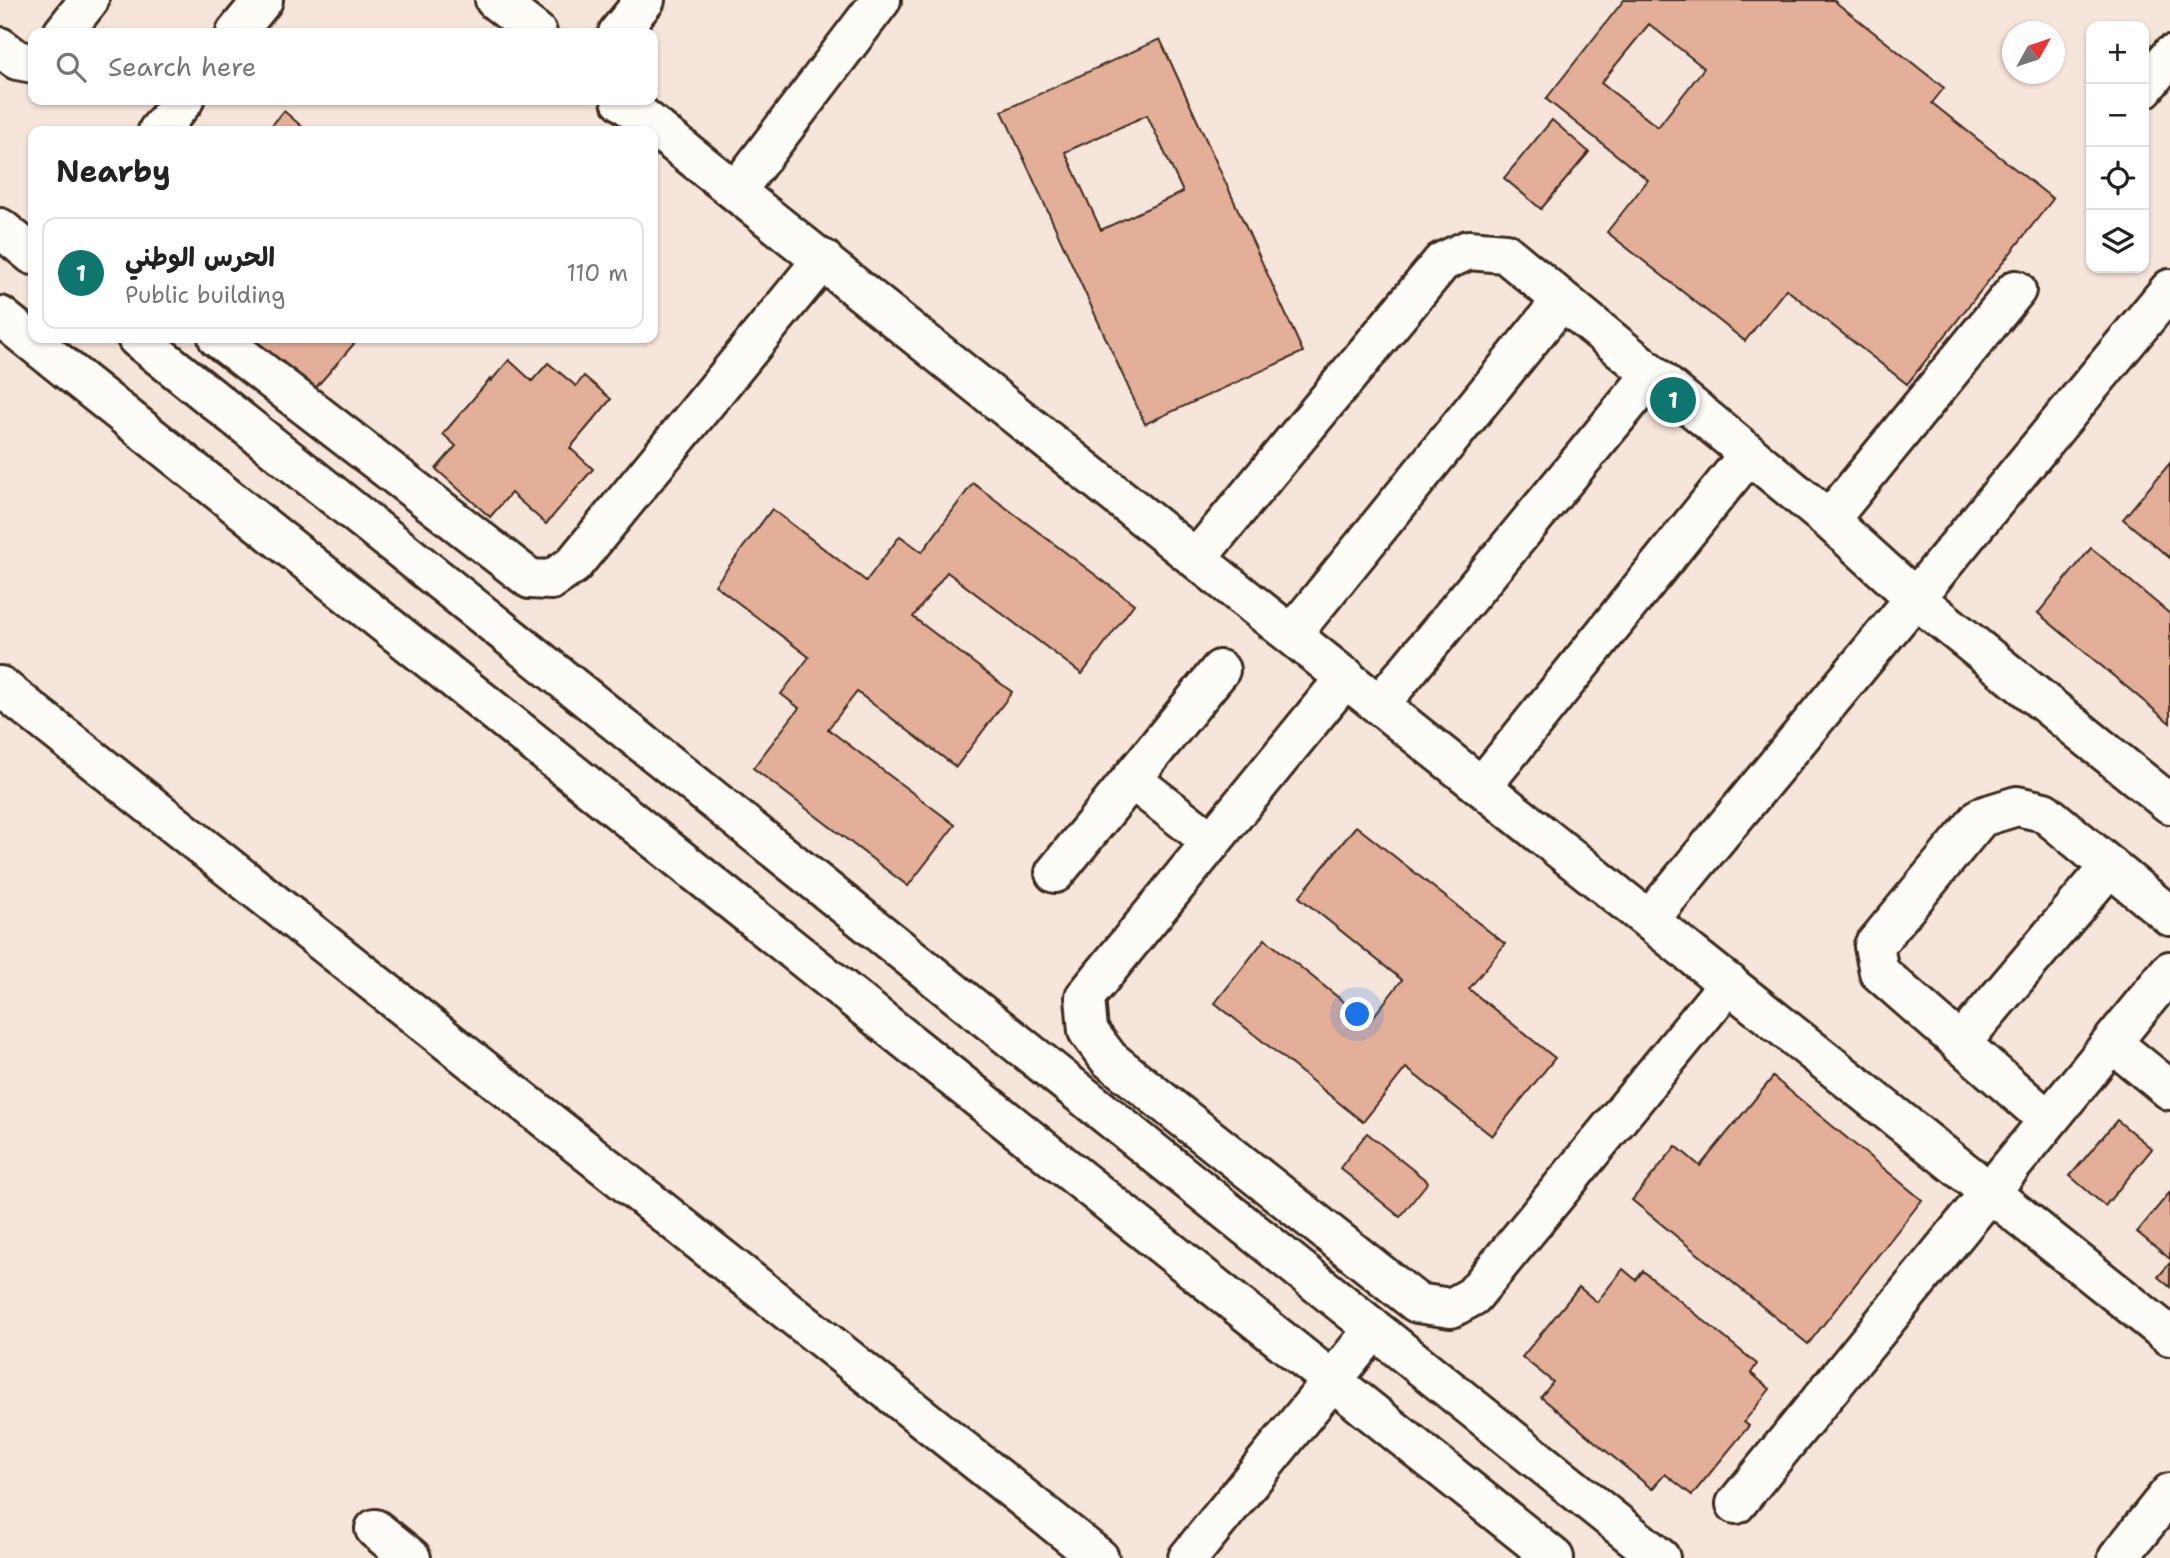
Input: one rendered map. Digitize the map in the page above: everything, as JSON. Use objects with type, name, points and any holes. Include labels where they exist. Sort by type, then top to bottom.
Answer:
[{"type":"lane","points":[[67,28],[89,0]]},
{"type":"lane","points":[[240,28],[263,0]]},
{"type":"lane","points":[[495,0],[531,28]]},
{"type":"lane","points":[[622,28],[645,0]]},
{"type":"lane","points":[[736,191],[881,0]]},
{"type":"lane","points":[[0,47],[17,60],[28,62]]},
{"type":"lane","points":[[2147,84],[2170,56]]},
{"type":"lane","points":[[163,126],[180,105]]},
{"type":"lane","points":[[627,105],[654,126]]},
{"type":"lane","points":[[658,129],[2170,1336]]},
{"type":"lane","points":[[0,228],[28,251]]},
{"type":"lane","points":[[1197,558],[1443,262],[1468,250],[1505,253],[1829,520],[1915,598],[2170,804]]},
{"type":"lane","points":[[224,343],[530,579],[551,580],[573,565],[823,259]]},
{"type":"lane","points":[[1649,920],[2170,289]]},
{"type":"lane","points":[[1829,520],[2016,290]]},
{"type":"lane","points":[[1292,634],[1562,300]]},
{"type":"lane","points":[[0,316],[28,338]]},
{"type":"lane","points":[[34,343],[1554,1558]]},
{"type":"lane","points":[[143,343],[1660,1558]]},
{"type":"lane","points":[[1380,704],[1653,374]]},
{"type":"lane","points":[[1482,786],[1749,454]]},
{"type":"lane","points":[[1055,873],[1220,670]]},
{"type":"lane","points":[[1346,677],[1085,997],[1088,1031],[1109,1059],[1417,1303],[1451,1308],[1473,1296],[1728,983]]},
{"type":"lane","points":[[0,686],[1099,1558]]},
{"type":"lane","points":[[1131,779],[1212,842]]},
{"type":"lane","points":[[2048,1120],[1879,972],[1874,946],[1980,817],[2017,806],[2044,812],[2170,916]]},
{"type":"lane","points":[[1960,1044],[2110,866]]},
{"type":"lane","points":[[1736,1504],[2170,971]]},
{"type":"lane","points":[[2112,1043],[2170,1090]]},
{"type":"lane","points":[[1188,1558],[1374,1329]]},
{"type":"lane","points":[[2118,1558],[2170,1493]]},
{"type":"lane","points":[[375,1529],[411,1558]]},
{"type":"building","points":[[1624,0],[1833,0],[1944,88],[1932,103],[2053,199],[1907,384],[1786,289],[1745,341],[1607,232],[1648,180],[1546,99]],"holes":[[[1649,24],[1704,68],[1658,127],[1601,83]]]},
{"type":"building","points":[[1160,39],[1303,352],[1145,424],[1002,111]],"holes":[[[1147,115],[1183,192],[1101,230],[1065,152]]]},
{"type":"building","points":[[284,111],[301,126],[271,126]]},
{"type":"building","points":[[1552,120],[1589,152],[1541,209],[1504,178]]},
{"type":"building","points":[[241,343],[355,343],[306,399]]},
{"type":"building","points":[[509,360],[532,381],[548,363],[576,386],[584,376],[611,399],[570,448],[593,469],[546,524],[511,493],[490,517],[436,469],[456,446],[443,434]]},
{"type":"building","points":[[2170,463],[2170,558],[2123,519]]},
{"type":"building","points":[[973,483],[1134,604],[1082,674],[947,572],[913,617],[1012,692],[956,767],[857,692],[828,729],[955,825],[908,886],[753,768],[799,708],[781,694],[809,657],[715,585],[772,509],[866,581],[900,536],[922,552]]},
{"type":"building","points":[[2091,548],[2170,614],[2170,723],[2038,613]]},
{"type":"building","points":[[1356,826],[1505,944],[1469,989],[1555,1058],[1492,1136],[1406,1068],[1363,1122],[1215,1003],[1265,939],[1369,1022],[1402,980],[1299,897]]},
{"type":"building","points":[[1773,1077],[1922,1200],[1808,1344],[1632,1200],[1676,1146],[1700,1166]]},
{"type":"building","points":[[2117,1120],[2152,1149],[2105,1206],[2070,1176]]},
{"type":"building","points":[[1367,1133],[1428,1182],[1400,1217],[1340,1168]]},
{"type":"building","points":[[2170,1192],[2170,1259],[2137,1232]]},
{"type":"building","points":[[2170,1263],[2170,1287],[2158,1277]]},
{"type":"building","points":[[1623,1269],[1636,1280],[1643,1271],[1757,1364],[1751,1373],[1770,1389],[1744,1422],[1749,1426],[1692,1495],[1665,1474],[1652,1489],[1541,1397],[1553,1382],[1522,1357],[1579,1287],[1597,1302]]},
{"type":"place","name":"الحرس الوطني","points":[[1673,400]]}]
